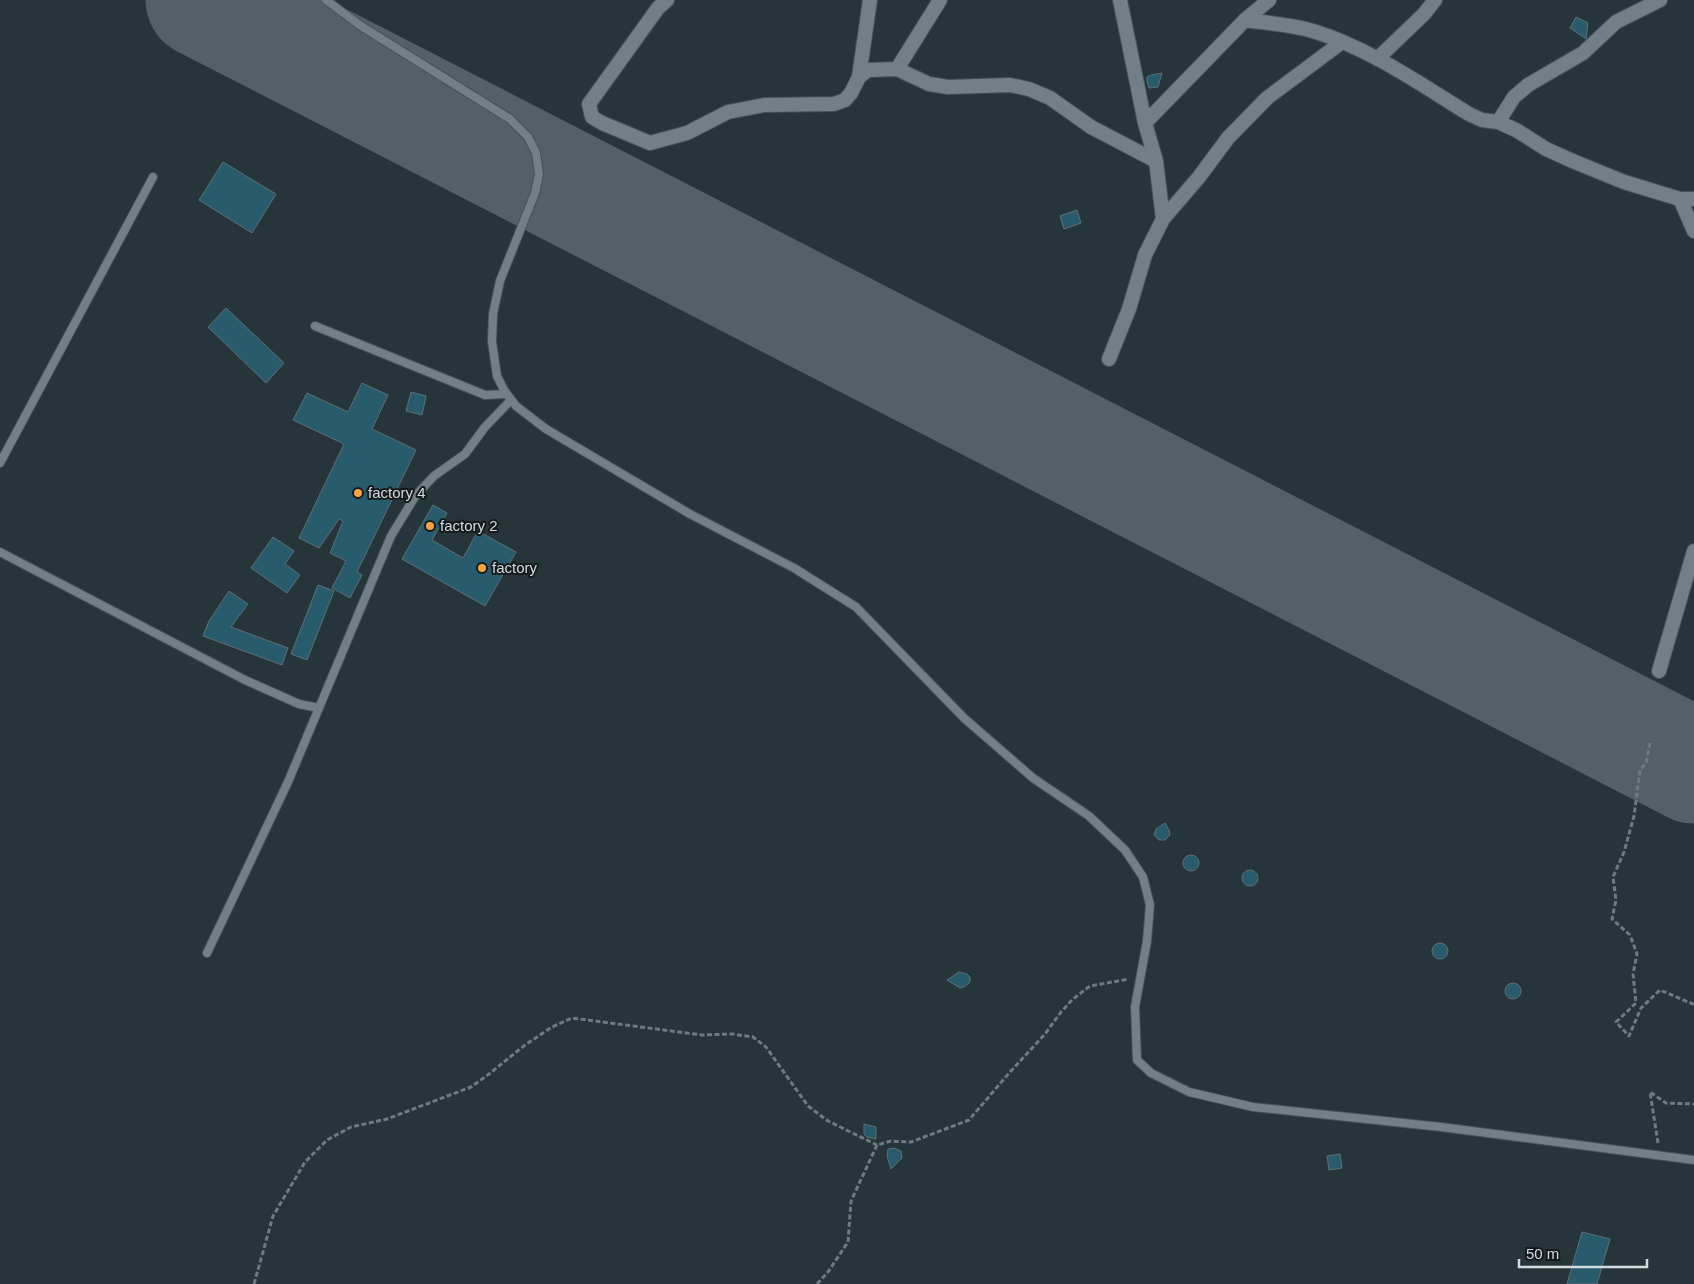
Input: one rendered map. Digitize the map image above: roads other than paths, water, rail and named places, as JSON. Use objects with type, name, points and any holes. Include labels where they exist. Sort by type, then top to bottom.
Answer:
[{"type":"street","points":[[667,0],[658,8],[589,104],[592,117],[650,144],[687,132],[728,112],[764,106],[834,104],[845,100],[851,93],[859,76],[870,0]]},
{"type":"street","points":[[897,69],[940,0]]},
{"type":"street","points":[[1120,0],[1145,122],[1156,161],[1163,219]]},
{"type":"street","points":[[1145,122],[1252,11],[1269,0]]},
{"type":"street","points":[[1377,59],[1424,14],[1435,0]]},
{"type":"street","points":[[1498,122],[1514,98],[1528,85],[1583,53],[1616,22],[1660,0]]},
{"type":"street","points":[[1252,11],[1312,30],[1342,42],[1377,59],[1468,114],[1482,120],[1498,122],[1516,130],[1546,149],[1576,162],[1624,182],[1680,200],[1694,199]]},
{"type":"street","points":[[1109,359],[1129,309],[1145,255],[1163,219],[1199,178],[1228,138],[1267,98],[1342,42]]},
{"type":"street","points":[[859,76],[868,70],[897,69],[929,84],[948,88],[1010,85],[1029,89],[1050,98],[1091,127],[1156,161]]},
{"type":"street","points":[[1680,200],[1694,231]]},
{"type":"street","points":[[1659,671],[1694,551]]},
{"type":"lane","points":[[326,0],[361,26],[510,119],[528,136],[536,153],[538,174],[535,193],[500,281],[493,314],[492,342],[497,376],[516,406],[554,434],[690,514],[794,568],[856,607],[964,718],[1033,778],[1089,816],[1125,850],[1143,877],[1150,905],[1147,941],[1135,1007],[1137,1060],[1151,1073],[1189,1092],[1253,1106],[1441,1127],[1694,1160]]},
{"type":"lane","points":[[0,463],[153,177]]},
{"type":"lane","points":[[315,326],[485,395],[509,397]]},
{"type":"lane","points":[[206,953],[288,782],[391,536],[416,495],[434,476],[465,454],[509,397]]},
{"type":"lane","points":[[0,552],[245,680],[299,704],[319,708]]},
{"type":"place","name":"factory 4","points":[[358,493]]},
{"type":"place","name":"factory 2","points":[[430,526]]},
{"type":"place","name":"factory","points":[[482,568]]}]
